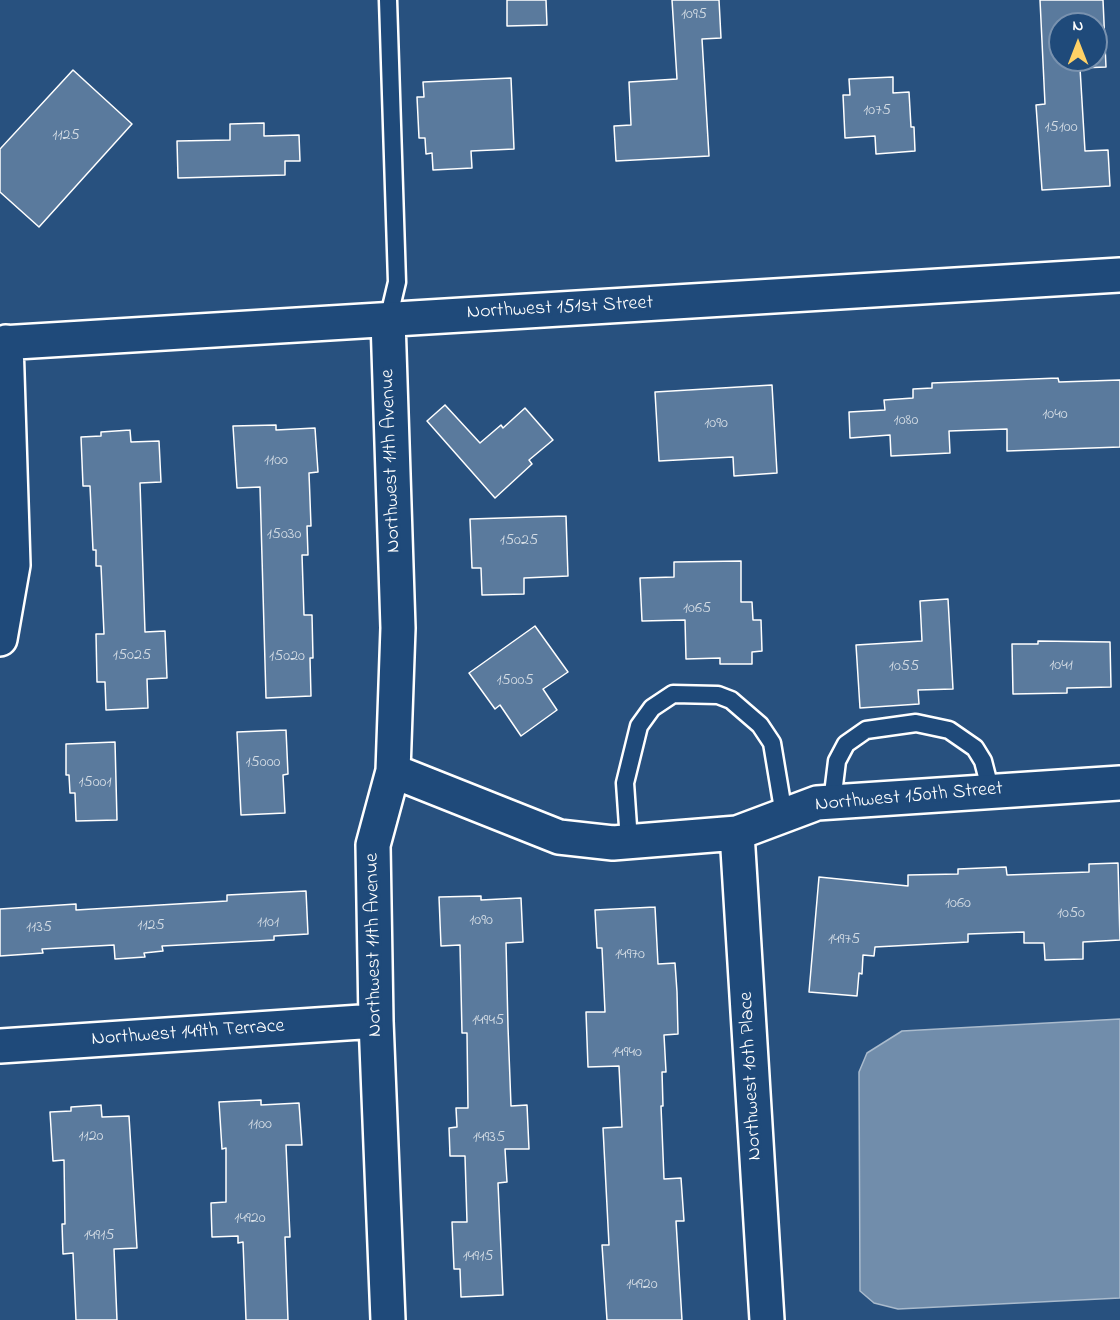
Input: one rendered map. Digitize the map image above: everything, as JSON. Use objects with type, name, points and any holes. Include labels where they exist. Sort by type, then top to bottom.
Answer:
[{"type":"street","name":"Northwest 151st Street","points":[[3,342],[1120,275]]},
{"type":"street","name":"Northwest 11th Avenue","points":[[388,320],[398,628],[393,771],[373,845],[376,1021],[388,1320]]},
{"type":"street","points":[[0,639],[13,565],[3,342]]},
{"type":"street","name":"Northwest 150th Street","points":[[393,771],[559,837],[614,843],[737,833],[817,803],[1120,783]]},
{"type":"street","name":"Northwest 10th Place","points":[[737,833],[767,1320]]},
{"type":"street","name":"Northwest 149th Terrace","points":[[0,1046],[376,1021]]},
{"type":"lane","points":[[388,0],[397,282],[388,320]]},
{"type":"lane","points":[[629,842],[626,783],[639,726],[652,708],[674,694],[718,695],[731,700],[760,725],[772,743],[784,815]]},
{"type":"lane","points":[[832,802],[837,761],[846,744],[866,730],[888,725],[916,723],[949,730],[975,748],[983,761],[991,792]]},
{"type":"water","points":[[1120,1019],[1120,1298],[898,1309],[874,1303],[860,1291],[859,1072],[867,1053],[902,1031]]},
{"type":"building","points":[[507,0],[546,0],[547,25],[507,26]]},
{"type":"building","points":[[672,0],[719,0],[721,38],[702,39],[709,156],[616,161],[614,126],[631,125],[629,82],[677,79]]},
{"type":"building","points":[[1040,0],[1103,0],[1104,12],[1048,12],[1048,72],[1080,72],[1085,151],[1108,150],[1110,186],[1042,190],[1036,105],[1045,104]]},
{"type":"building","points":[[73,70],[132,124],[39,227],[0,192],[0,149]]},
{"type":"building","points":[[893,77],[893,93],[909,92],[915,151],[876,154],[875,136],[845,138],[843,95],[850,95],[849,79]]},
{"type":"building","points":[[511,78],[514,149],[471,151],[472,168],[433,170],[432,153],[426,154],[425,138],[419,138],[417,97],[424,97],[423,82]]},
{"type":"building","points":[[264,123],[264,136],[299,135],[300,161],[285,161],[285,175],[178,178],[177,141],[230,140],[230,124]]},
{"type":"building","points":[[1058,378],[1059,382],[1120,380],[1120,447],[1007,451],[1007,429],[949,431],[950,453],[891,456],[890,435],[850,438],[849,412],[885,410],[884,400],[913,398],[913,389],[932,388],[932,383]]},
{"type":"building","points":[[772,385],[777,473],[734,476],[733,457],[659,461],[655,392]]},
{"type":"building","points":[[445,405],[480,443],[501,425],[503,428],[525,408],[553,440],[529,460],[532,464],[495,498],[427,421]]},
{"type":"building","points":[[276,425],[276,430],[315,428],[318,472],[309,473],[311,526],[307,526],[308,555],[302,555],[304,615],[312,615],[311,696],[266,698],[260,487],[237,488],[233,426]]},
{"type":"building","points":[[130,430],[131,442],[159,441],[161,482],[140,483],[145,632],[165,631],[167,678],[147,679],[148,708],[106,710],[105,682],[97,682],[96,634],[104,634],[101,566],[96,566],[96,550],[93,550],[90,486],[83,486],[81,437],[101,436],[101,432]]},
{"type":"building","points":[[566,516],[568,576],[524,578],[524,594],[482,595],[481,568],[472,568],[470,519]]},
{"type":"building","points":[[741,561],[741,602],[752,602],[753,620],[761,620],[762,651],[752,652],[752,664],[720,664],[720,658],[686,659],[685,620],[642,621],[640,578],[674,577],[674,562]]},
{"type":"building","points":[[948,599],[953,689],[918,690],[919,704],[860,708],[856,645],[922,641],[920,601]]},
{"type":"building","points":[[535,626],[568,672],[543,689],[557,710],[521,736],[500,705],[495,709],[469,673]]},
{"type":"building","points":[[1038,641],[1110,642],[1111,687],[1067,688],[1067,693],[1013,694],[1012,644],[1038,644]]},
{"type":"building","points":[[286,730],[288,774],[283,775],[285,813],[241,815],[237,732]]},
{"type":"building","points":[[115,742],[117,820],[76,821],[75,793],[70,793],[69,775],[66,775],[66,744]]},
{"type":"building","points":[[1118,863],[1120,940],[1083,942],[1083,959],[1045,960],[1044,943],[1024,943],[1024,932],[968,934],[968,942],[875,947],[874,956],[863,955],[857,996],[809,992],[819,877],[908,886],[908,875],[958,874],[958,869],[1006,867],[1007,875],[1089,872],[1089,864]]},
{"type":"building","points":[[306,891],[308,934],[274,936],[274,940],[162,946],[163,951],[144,953],[145,957],[115,959],[114,945],[42,949],[43,953],[0,956],[0,909],[76,904],[76,910],[227,901],[227,895]]},
{"type":"building","points":[[481,896],[481,900],[521,898],[523,942],[506,943],[508,1027],[511,1106],[527,1105],[529,1149],[505,1149],[507,1182],[498,1183],[503,1295],[461,1297],[460,1269],[454,1269],[452,1222],[467,1222],[465,1156],[450,1156],[449,1128],[457,1127],[456,1108],[468,1108],[467,1033],[462,1033],[460,945],[441,946],[439,897]]},
{"type":"building","points":[[655,907],[658,964],[675,963],[677,992],[678,1034],[664,1035],[666,1072],[662,1072],[663,1106],[661,1106],[664,1179],[681,1178],[684,1221],[676,1221],[682,1320],[607,1320],[602,1245],[609,1245],[603,1128],[622,1127],[619,1066],[588,1067],[586,1012],[605,1012],[602,948],[597,948],[595,910]]},
{"type":"building","points":[[261,1100],[261,1105],[299,1103],[302,1145],[286,1145],[290,1237],[285,1237],[288,1320],[246,1320],[243,1242],[238,1243],[238,1236],[212,1237],[211,1203],[226,1202],[226,1148],[222,1149],[219,1102]]},
{"type":"building","points":[[101,1105],[102,1117],[129,1116],[137,1248],[114,1249],[117,1320],[76,1320],[73,1253],[63,1254],[64,1160],[53,1161],[50,1112],[71,1111],[71,1107]]}]
